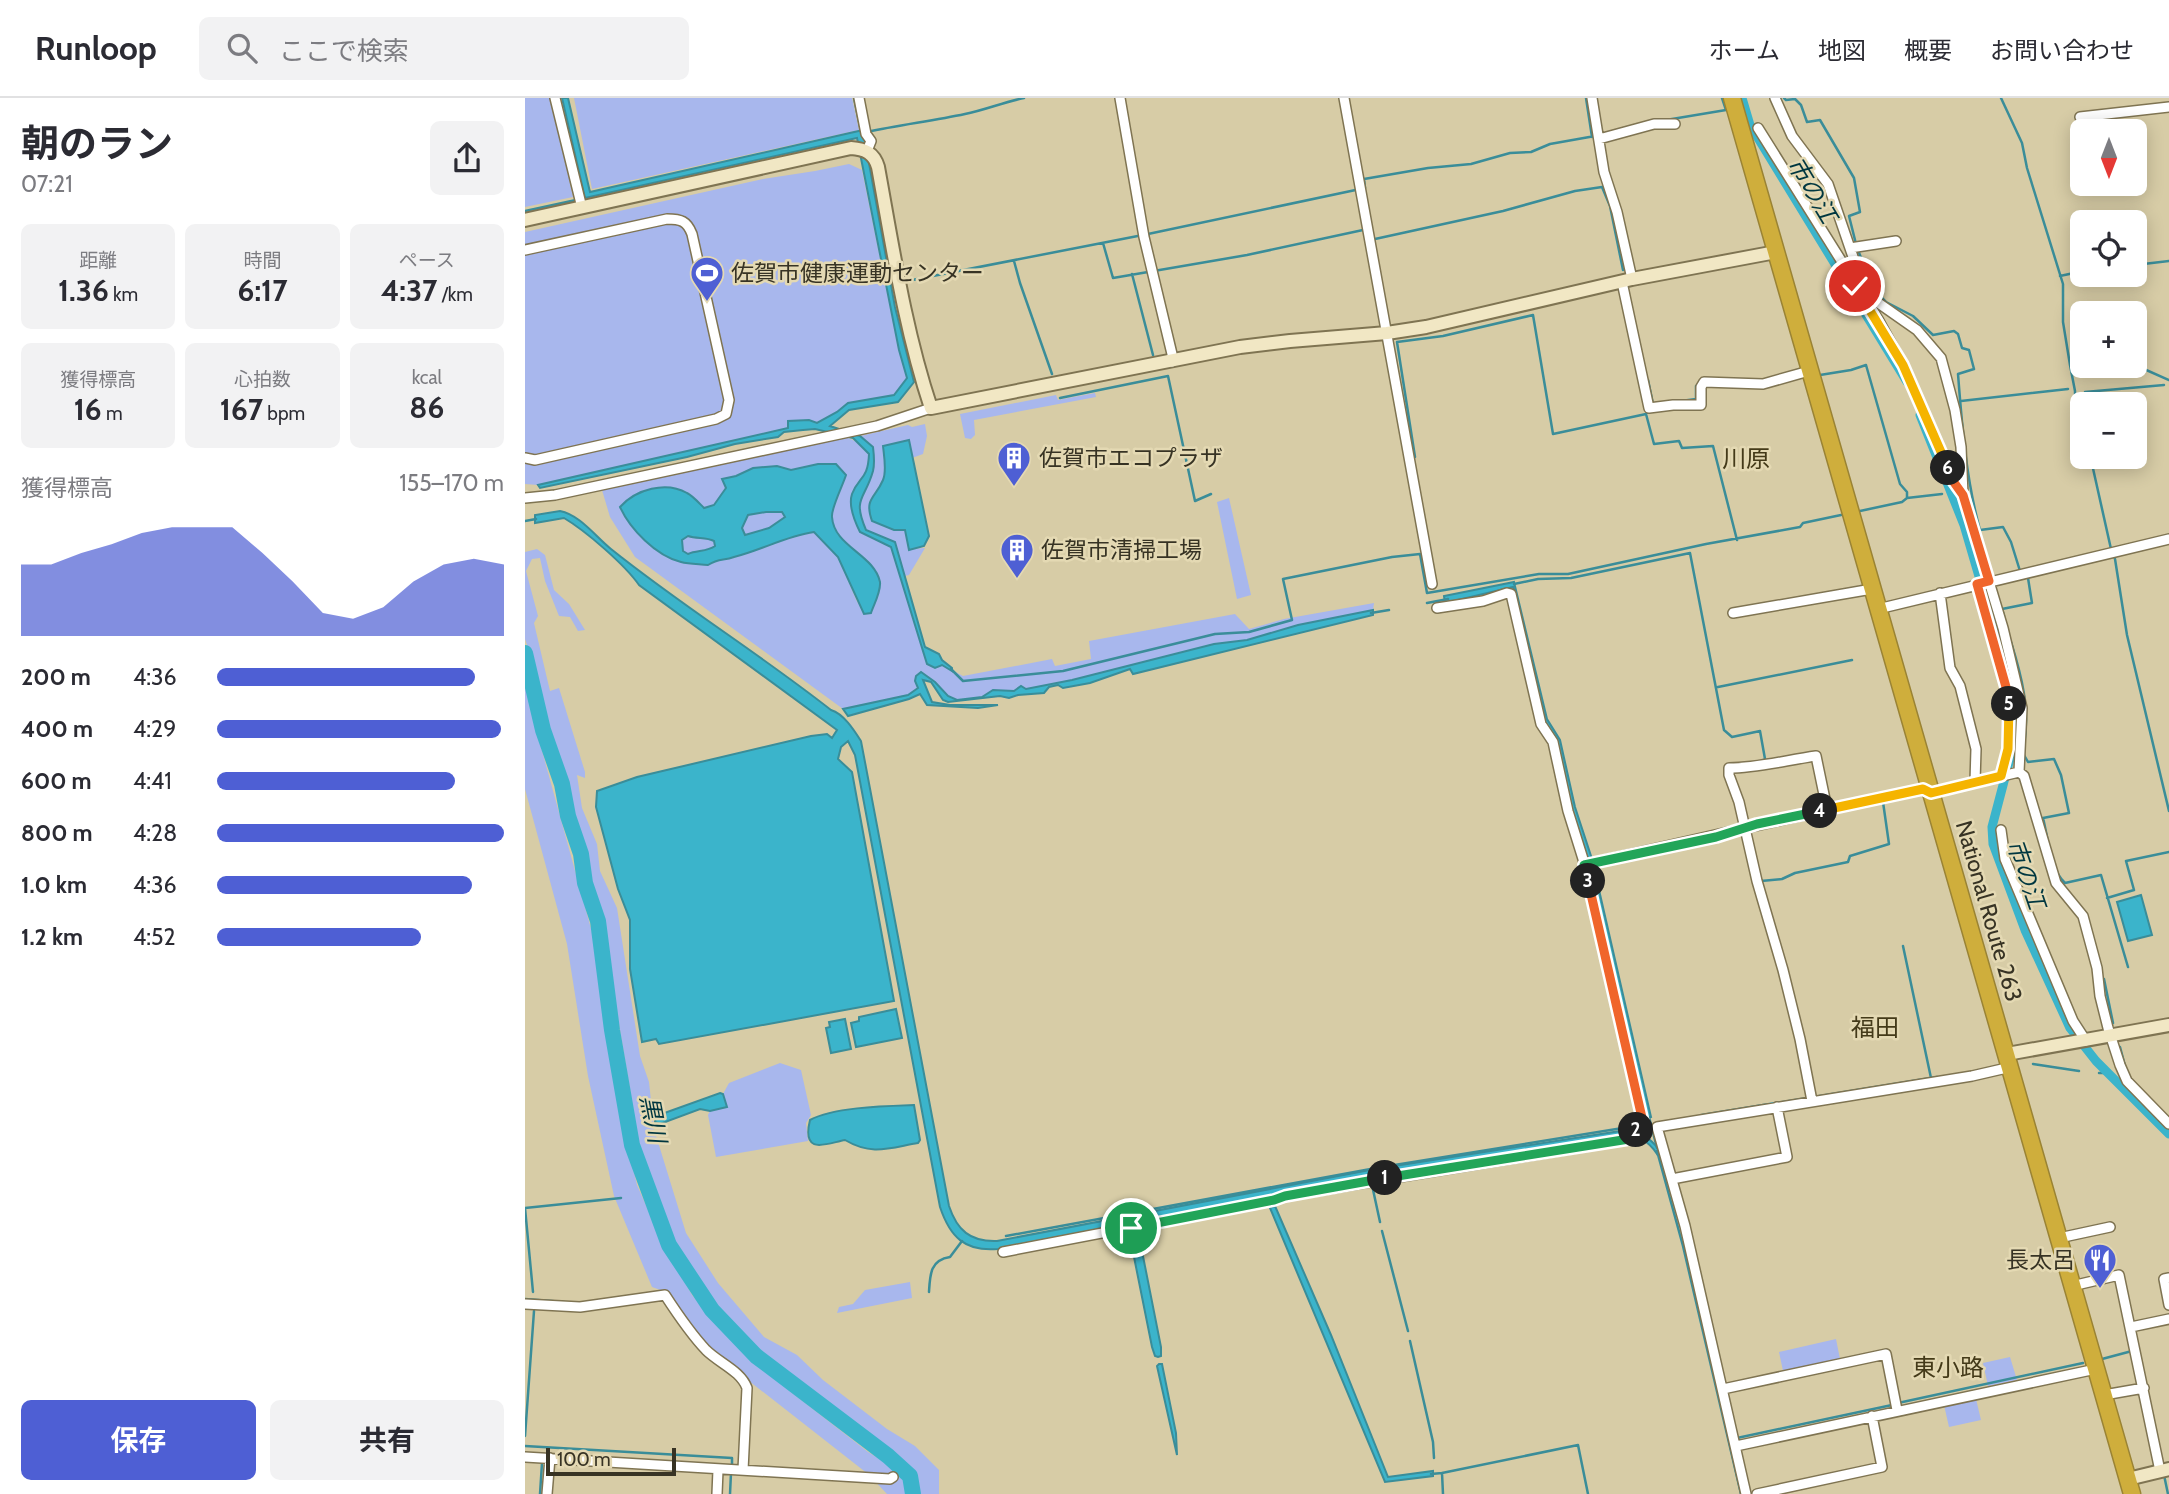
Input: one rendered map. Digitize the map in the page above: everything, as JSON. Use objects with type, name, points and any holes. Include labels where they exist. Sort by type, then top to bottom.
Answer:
[{"type":"highway","name":"National Route 263","points":[[1732,98],[2130,1487]]},
{"type":"street","points":[[555,98],[580,202]]},
{"type":"street","points":[[525,220],[580,202],[861,150],[871,141],[866,132],[859,98]]},
{"type":"street","points":[[1120,98],[1143,234],[1172,362]]},
{"type":"street","points":[[1344,98],[1431,584]]},
{"type":"street","points":[[1592,98],[1604,172],[1618,212],[1627,280],[1652,407],[1701,405],[1702,384],[1763,384],[1809,372]]},
{"type":"street","points":[[1775,98],[1792,136],[1828,184],[1855,247],[1864,289],[1877,302],[1917,330],[1941,358],[1955,410],[1961,447],[1963,495],[2022,708],[2015,773]]},
{"type":"street","points":[[2080,117],[2169,107]]},
{"type":"street","points":[[1598,136],[1654,124],[1675,124]]},
{"type":"street","points":[[1758,128],[1879,321],[1903,365],[1953,481],[1963,495]]},
{"type":"street","points":[[861,150],[876,158],[917,366],[931,408]]},
{"type":"street","points":[[525,250],[667,219],[688,223],[729,400],[726,415],[716,419],[535,460],[525,458]]},
{"type":"street","points":[[1855,247],[1896,241]]},
{"type":"street","points":[[525,498],[555,495],[877,426],[931,408],[1240,348],[1426,327],[1627,280],[1776,252]]},
{"type":"street","points":[[1878,609],[2169,539]]},
{"type":"street","points":[[1977,584],[2009,706],[2008,749],[2001,776]]},
{"type":"street","points":[[1733,612],[1872,589]]},
{"type":"street","points":[[1940,593],[1950,668],[1960,686],[1976,749],[1975,782]]},
{"type":"street","points":[[1003,1252],[1373,1180],[1629,1139],[1643,1122],[1589,864],[1568,811],[1553,742],[1541,724],[1511,594],[1437,608]]},
{"type":"street","points":[[1811,1097],[1800,1039],[1729,768],[1747,768],[1816,756],[1827,806]]},
{"type":"street","points":[[1589,864],[1746,829],[1827,806],[1923,789],[1931,793],[2015,773],[2024,776],[2056,883],[2083,916],[2097,968],[2100,996],[2127,1081],[2169,1124]]},
{"type":"street","points":[[2001,830],[2005,859],[2081,1042]]},
{"type":"street","points":[[1746,1494],[1723,1389],[1657,1127],[1777,1107],[1811,1097],[1972,1076],[2009,1061],[2081,1042],[2169,1025]]},
{"type":"street","points":[[1672,1179],[1787,1157],[1777,1107]]},
{"type":"street","points":[[2059,1238],[2110,1227]]},
{"type":"street","points":[[2072,1286],[2119,1275],[2165,1470],[2130,1487]]},
{"type":"street","points":[[2169,1278],[2164,1279],[2169,1305]]},
{"type":"street","points":[[525,1304],[580,1307],[665,1295],[684,1326],[709,1353],[744,1380],[747,1388],[735,1470]]},
{"type":"street","points":[[2131,1328],[2169,1319]]},
{"type":"street","points":[[1723,1389],[1886,1354],[1897,1405]]},
{"type":"street","points":[[1735,1441],[1872,1416],[1897,1405],[2096,1369]]},
{"type":"street","points":[[2104,1395],[2144,1388]]},
{"type":"street","points":[[1757,1494],[1882,1467],[1872,1416]]},
{"type":"street","points":[[525,1457],[718,1470],[890,1479],[893,1477]]},
{"type":"street","points":[[547,1494],[550,1458]]},
{"type":"street","points":[[717,1494],[718,1470]]},
{"type":"shaded area","points":[[525,98],[551,98],[573,197],[525,207]]},
{"type":"shaded area","points":[[562,98],[568,98],[590,192],[863,130],[895,307],[914,382],[898,402],[849,410],[830,426],[860,436],[873,447],[873,471],[860,504],[862,519],[866,530],[895,542],[925,647],[939,654],[952,671],[942,665],[935,668],[927,664],[891,547],[860,532],[856,524],[851,499],[867,469],[869,454],[853,438],[815,429],[784,432],[778,437],[735,444],[687,457],[540,488],[538,485],[788,428],[788,421],[809,420],[817,423],[848,403],[894,395],[907,378],[899,350],[857,138],[585,198]]},
{"type":"shaded area","points":[[574,98],[852,98],[859,130],[592,189]]},
{"type":"shaded area","name":"佐賀市健康運動センター","points":[[849,164],[862,170],[907,378],[894,395],[848,403],[817,423],[809,420],[788,422],[789,428],[538,485],[525,484],[525,232],[763,179]]},
{"type":"shaded area","points":[[1095,393],[1096,397],[974,420],[975,435],[971,439],[965,438],[960,414],[1056,395],[1058,400]]},
{"type":"shaded area","points":[[925,424],[927,436],[923,454],[912,458],[908,440],[869,502],[905,529],[910,549],[925,548],[909,575],[905,576],[895,542],[866,530],[860,515],[859,505],[869,478],[873,448],[860,436],[908,425],[912,427]]},
{"type":"shaded area","points":[[846,437],[861,444],[869,454],[868,469],[852,496],[860,532],[891,547],[927,664],[942,665],[963,676],[1052,659],[1055,666],[1091,659],[1089,641],[1235,614],[1249,629],[1284,619],[1374,603],[1373,610],[1298,625],[1247,640],[1214,644],[1072,680],[1026,689],[1021,686],[1014,691],[993,690],[982,697],[957,700],[948,696],[921,672],[918,687],[908,695],[843,709],[635,557],[610,517],[602,490]],"holes":[[[818,464],[846,476],[831,515],[835,530],[843,540],[858,604],[838,557],[814,532],[708,565],[658,551],[689,493],[704,508],[714,505],[726,488],[723,479],[753,468],[777,466],[791,470]]]},
{"type":"shaded area","points":[[909,440],[929,536],[924,546],[909,550],[905,530],[894,530],[872,521],[869,508],[884,476],[883,446]]},
{"type":"shaded area","points":[[818,464],[836,464],[846,475],[832,517],[839,536],[876,572],[880,586],[871,613],[864,614],[838,557],[814,532],[708,565],[687,563],[672,559],[653,548],[630,524],[620,507],[643,491],[661,487],[679,489],[704,508],[714,505],[726,488],[722,479],[753,468],[777,466],[791,470]],"holes":[[[782,512],[785,517],[769,528],[745,535],[742,528],[748,515]],[[688,536],[714,541],[715,546],[688,554],[683,551],[682,540]]]},
{"type":"shaded area","points":[[1229,498],[1251,595],[1237,599],[1217,502]]},
{"type":"shaded area","points":[[560,511],[581,521],[638,570],[840,715],[861,741],[949,1206],[956,1222],[972,1237],[997,1241],[1375,1169],[1620,1131],[1637,1133],[1647,1138],[1659,1150],[1657,1154],[1642,1139],[1621,1136],[1284,1192],[1269,1198],[998,1249],[968,1245],[954,1234],[940,1207],[855,755],[848,741],[841,747],[838,759],[852,772],[894,1001],[659,1044],[656,1039],[642,1042],[630,969],[630,920],[618,889],[596,807],[597,791],[637,777],[811,736],[827,734],[832,738],[837,730],[639,585],[615,558],[573,524],[564,518],[535,523],[535,515]]},
{"type":"shaded area","points":[[782,512],[786,518],[769,528],[745,535],[742,528],[748,515]]},
{"type":"shaded area","points":[[688,536],[715,541],[716,546],[688,554],[683,551],[682,540]]},
{"type":"shaded area","points":[[537,549],[545,555],[554,590],[569,604],[585,630],[578,631],[570,617],[559,616],[545,581],[540,558],[532,559],[526,571],[538,616],[534,623],[550,691],[559,688],[585,772],[585,778],[577,775],[582,808],[597,844],[600,871],[617,908],[640,1056],[649,1082],[654,1129],[686,1233],[718,1283],[764,1337],[797,1355],[823,1380],[887,1429],[915,1446],[939,1470],[939,1494],[919,1494],[914,1477],[901,1461],[773,1364],[715,1305],[681,1258],[667,1229],[634,1137],[631,1095],[606,947],[604,915],[589,878],[588,856],[574,814],[570,787],[545,727],[535,667],[525,639],[525,552]]},
{"type":"shaded area","points":[[1514,582],[1547,719],[1560,740],[1575,807],[1592,859],[1587,860],[1555,739],[1545,722],[1513,587],[1445,603],[1444,596]]},
{"type":"shaded area","points":[[1373,610],[1373,615],[1133,674],[1130,669],[1090,683],[1063,688],[1058,685],[1049,687],[1044,693],[948,702],[943,700],[931,682],[923,680],[932,702],[950,705],[998,705],[978,708],[927,705],[920,694],[848,716],[843,709],[908,695],[918,688],[915,681],[921,672],[948,696],[957,700],[982,697],[993,690],[1014,691],[1021,686],[1026,689],[1072,680],[1214,644],[1247,640],[1298,625]]},
{"type":"shaded area","points":[[525,679],[533,718],[593,936],[616,1094],[637,1185],[660,1237],[692,1295],[714,1321],[791,1392],[868,1452],[896,1469],[907,1485],[909,1494],[887,1494],[868,1474],[712,1352],[687,1325],[666,1292],[652,1287],[614,1196],[588,1076],[567,944],[525,789]]},
{"type":"shaded area","points":[[1594,868],[1651,1117],[1647,1118],[1590,869]]},
{"type":"shaded area","points":[[2141,895],[2152,935],[2128,941],[2117,902]]},
{"type":"shaded area","points":[[896,1009],[902,1038],[856,1047],[851,1023],[859,1021],[859,1017]]},
{"type":"shaded area","points":[[845,1019],[851,1049],[831,1053],[826,1028],[830,1027],[829,1022]]},
{"type":"shaded area","points":[[780,1063],[801,1070],[811,1115],[806,1123],[808,1141],[716,1157],[708,1115],[710,1111],[727,1107],[723,1094],[729,1083]]},
{"type":"shaded area","points":[[723,1094],[727,1107],[710,1111],[700,1109],[660,1124],[655,1122],[656,1116]]},
{"type":"shaded area","points":[[914,1105],[920,1140],[918,1143],[872,1149],[845,1140],[818,1145],[809,1139],[810,1120],[832,1112]]},
{"type":"shaded area","points":[[1275,1206],[1388,1477],[1433,1471],[1433,1476],[1385,1482],[1270,1208]]},
{"type":"shaded area","points":[[1139,1236],[1161,1347],[1161,1356],[1158,1357],[1152,1347],[1130,1237]]},
{"type":"shaded area","points":[[910,1282],[912,1298],[837,1313],[839,1307],[853,1304],[865,1290]]},
{"type":"shaded area","points":[[1836,1339],[1840,1359],[1783,1371],[1779,1352]]},
{"type":"shaded area","points":[[2010,1357],[2017,1380],[1988,1386],[1983,1363]]},
{"type":"shaded area","points":[[1162,1364],[1176,1433],[1177,1455],[1157,1366]]},
{"type":"shaded area","points":[[1976,1399],[1981,1420],[1949,1427],[1944,1405]]},
{"type":"waterway","points":[[854,98],[861,131]]},
{"type":"waterway","points":[[867,132],[965,114],[1024,98]]},
{"type":"waterway","points":[[1586,98],[1592,137]]},
{"type":"waterway","points":[[1666,120],[1726,110],[1722,98]]},
{"type":"waterway","name":"市の江","points":[[1742,98],[1750,125],[1907,382]]},
{"type":"waterway","points":[[1784,98],[1795,99],[1801,105],[1807,122],[1820,120],[1854,178],[1860,212],[1849,216],[1856,244]]},
{"type":"waterway","points":[[2001,98],[2022,143],[2027,168],[2063,284],[2063,322],[2070,365]]},
{"type":"waterway","points":[[1632,126],[1652,121]]},
{"type":"waterway","points":[[902,282],[1365,188],[1364,179],[1471,164],[1510,153],[1531,152],[1550,144],[1595,136]]},
{"type":"waterway","points":[[1375,239],[1503,211],[1575,191],[1602,187],[1610,206],[1623,270]]},
{"type":"waterway","points":[[525,211],[576,200]]},
{"type":"waterway","points":[[1103,243],[1113,278],[1247,255],[1363,230]]},
{"type":"waterway","points":[[1858,250],[1873,289],[1886,302],[1913,316],[1933,335],[1954,331],[1958,334],[1962,348],[1969,350],[1974,369],[1958,374],[1965,452],[1975,511],[1980,530],[2003,527],[2020,571]]},
{"type":"waterway","points":[[1014,261],[1052,374]]},
{"type":"waterway","points":[[2147,264],[2169,261]]},
{"type":"waterway","points":[[1132,274],[1153,355]]},
{"type":"waterway","points":[[2060,276],[2070,274]]},
{"type":"waterway","points":[[1415,457],[1397,342],[1443,336],[1533,315],[1553,434],[1646,414],[1649,410]]},
{"type":"waterway","points":[[1820,375],[1866,365],[1900,484],[1907,492],[1907,498],[1942,494]]},
{"type":"waterway","points":[[2147,370],[2169,380]]},
{"type":"waterway","points":[[1060,398],[1168,376],[1195,501],[1211,494]]},
{"type":"waterway","points":[[2072,378],[2076,460],[2092,464],[2115,559],[2127,635],[2169,811]]},
{"type":"waterway","points":[[1648,380],[1653,404]]},
{"type":"waterway","points":[[2085,392],[2164,385]]},
{"type":"waterway","points":[[1681,401],[1696,399],[1696,386],[1699,386]]},
{"type":"waterway","points":[[1961,401],[2068,389]]},
{"type":"waterway","points":[[1646,414],[1654,444],[1679,441],[1682,448],[1713,446],[1737,540]]},
{"type":"waterway","name":"市の江","points":[[1920,415],[1964,525],[2013,693],[2015,731],[1992,827],[1993,844],[2025,930],[2070,1028],[2096,1061],[2169,1134]]},
{"type":"waterway","points":[[1860,511],[1902,502],[1907,498]]},
{"type":"waterway","points":[[951,669],[963,681],[1063,671],[1215,634],[1249,632],[1292,620],[1283,579],[1392,557],[1420,554],[1427,593],[1539,574],[1568,574],[1800,527],[1803,523],[1841,515]]},
{"type":"waterway","points":[[525,521],[536,519]]},
{"type":"waterway","points":[[1514,584],[1538,579],[1571,578],[1690,553],[1724,730],[1732,737],[1760,731],[1765,759],[1759,762]]},
{"type":"waterway","points":[[2004,616],[2002,609],[2032,603],[2028,578],[2025,576]]},
{"type":"waterway","points":[[1427,603],[1448,599]]},
{"type":"waterway","points":[[1371,613],[1389,610]]},
{"type":"waterway","points":[[2011,642],[2024,693],[2024,745]]},
{"type":"waterway","name":"黒川","points":[[525,653],[543,730],[562,784],[568,816],[581,854],[585,883],[598,921],[612,1030],[632,1145],[669,1245],[712,1310],[756,1356],[888,1456],[910,1476],[913,1494]]},
{"type":"waterway","points":[[1718,687],[1852,660]]},
{"type":"waterway","points":[[2024,755],[2028,762],[2054,759],[2061,775],[2069,813],[2043,818],[2056,870],[2065,883],[2101,875],[2128,967]]},
{"type":"waterway","points":[[1760,883],[1848,862],[1850,856],[1889,844],[1883,802]]},
{"type":"waterway","points":[[2107,898],[2134,890],[2126,861],[2169,852]]},
{"type":"waterway","points":[[1903,946],[1931,1078]]},
{"type":"waterway","points":[[2104,979],[2113,1023]]},
{"type":"waterway","points":[[2120,1047],[2125,1066]]},
{"type":"waterway","points":[[2033,1064],[2079,1071]]},
{"type":"waterway","name":"市の江","points":[[2099,1073],[2109,1073]]},
{"type":"waterway","points":[[1702,1115],[1937,1077]]},
{"type":"waterway","points":[[1649,1117],[1657,1148]]},
{"type":"waterway","points":[[1006,1236],[1376,1168],[1635,1126]]},
{"type":"waterway","points":[[1657,1151],[1683,1246],[1741,1494]]},
{"type":"waterway","points":[[1372,1185],[1380,1222]]},
{"type":"waterway","points":[[525,1208],[621,1198]]},
{"type":"waterway","points":[[525,1208],[533,1292]]},
{"type":"waterway","points":[[1382,1231],[1408,1331]]},
{"type":"waterway","points":[[929,1292],[932,1269],[938,1261],[950,1257],[962,1241]]},
{"type":"waterway","points":[[525,1299],[564,1302]]},
{"type":"waterway","points":[[525,1436],[534,1311]]},
{"type":"waterway","points":[[1410,1341],[1433,1442],[1434,1458]]},
{"type":"waterway","points":[[2102,1359],[2132,1351]]},
{"type":"waterway","points":[[1898,1403],[2083,1363]]},
{"type":"waterway","points":[[1737,1438],[1892,1405]]},
{"type":"waterway","points":[[1442,1473],[1578,1445],[1588,1494]]},
{"type":"waterway","points":[[525,1446],[732,1458],[732,1466]]},
{"type":"waterway","points":[[540,1494],[542,1463]]},
{"type":"waterway","points":[[730,1494],[731,1473]]},
{"type":"waterway","points":[[1431,1474],[1442,1473],[1443,1494]]},
{"type":"waterway","points":[[2164,1475],[2168,1494]]},
{"type":"place","name":"佐賀市健康運動センター","points":[[707,303]]},
{"type":"place","name":"佐賀市エコプラザ","points":[[1014,488]]},
{"type":"place","name":"佐賀市清掃工場","points":[[1017,580]]},
{"type":"place","name":"長太呂","points":[[2100,1290]]},
{"type":"district","name":"川原","points":[[1746,459]]},
{"type":"district","name":"福田","points":[[1875,1028]]},
{"type":"district","name":"東小路","points":[[1948,1368]]},
{"type":"route","points":[[1131,1228],[1373,1180],[1629,1139],[1643,1122],[1584,865],[1716,837],[1757,824],[1923,789],[1931,793],[2001,776],[2008,749],[2009,706],[1977,584],[1989,581],[1963,495],[1953,481],[1918,395],[1879,321],[1855,286]]}]
